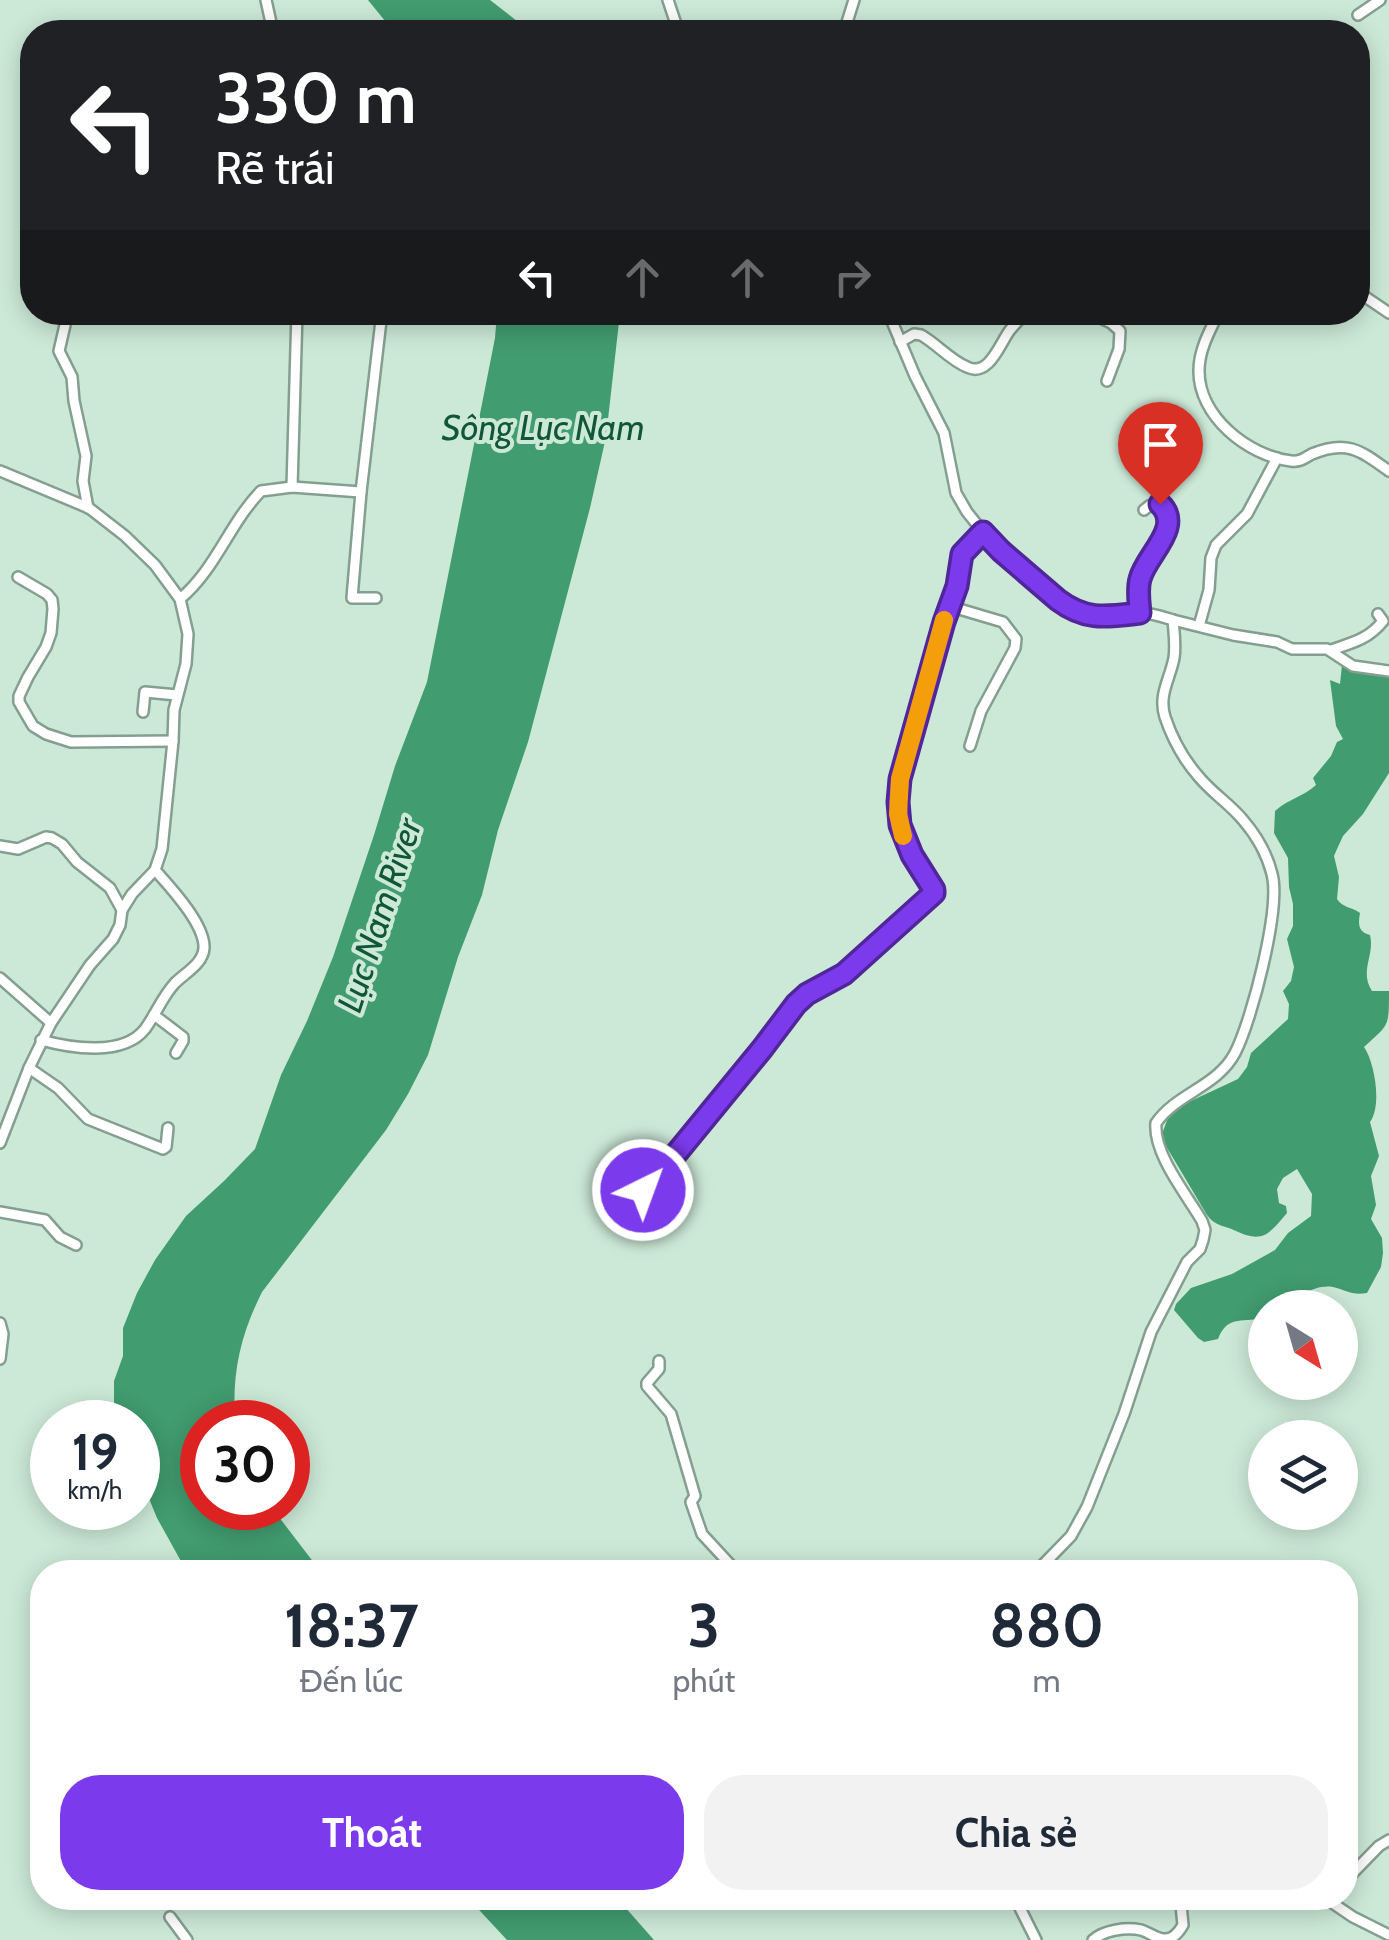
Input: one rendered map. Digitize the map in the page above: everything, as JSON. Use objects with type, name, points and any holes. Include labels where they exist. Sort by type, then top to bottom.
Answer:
[{"type":"street","points":[[1358,14],[1380,0]]},
{"type":"street","points":[[65,325],[59,351],[72,378],[86,456],[83,481],[89,508]]},
{"type":"street","points":[[292,487],[297,325]]},
{"type":"street","points":[[376,598],[352,598],[360,492],[380,325]]},
{"type":"street","points":[[893,325],[944,434],[956,493],[1001,551],[1066,606],[1097,618],[1140,613],[1277,642],[1292,650],[1331,650],[1363,640],[1382,621],[1378,614]]},
{"type":"street","points":[[900,342],[914,334],[921,336],[967,368],[977,369],[994,357],[1014,325]]},
{"type":"street","points":[[1107,381],[1120,349],[1120,331],[1113,325]]},
{"type":"street","points":[[1214,325],[1198,375],[1212,413],[1234,435],[1277,458],[1298,462],[1318,452],[1345,446],[1389,471]]},
{"type":"street","points":[[1199,626],[1216,545],[1247,514],[1277,458]]},
{"type":"street","points":[[0,472],[89,508],[125,536],[180,599],[188,634],[176,695],[162,848],[155,870],[132,894],[122,910],[114,939],[90,965],[50,1023],[0,1142]]},
{"type":"street","points":[[180,599],[209,568],[235,522],[265,489],[360,492]]},
{"type":"street","points":[[1140,613],[1140,580],[1169,524],[1168,512],[1160,504],[1144,510]]},
{"type":"street","points":[[636,1190],[648,1188],[796,1004],[844,974],[932,897],[934,890],[902,832],[898,802],[905,760],[957,586],[962,554],[983,532]]},
{"type":"street","points":[[18,576],[47,594],[53,609],[46,647],[19,696],[33,726],[70,742],[173,741]]},
{"type":"street","points":[[948,606],[1003,622],[1016,639],[1015,648],[981,711],[970,746]]},
{"type":"street","points":[[1048,1560],[1082,1519],[1158,1316],[1187,1262],[1200,1249],[1202,1221],[1163,1156],[1156,1123],[1172,1104],[1216,1077],[1236,1051],[1256,991],[1274,898],[1272,874],[1258,840],[1242,818],[1198,776],[1168,726],[1162,697],[1175,653],[1173,620]]},
{"type":"street","points":[[1331,650],[1353,666],[1389,671]]},
{"type":"street","points":[[143,712],[146,692],[176,695]]},
{"type":"street","points":[[0,846],[18,848],[52,838],[110,888],[122,910]]},
{"type":"street","points":[[42,1040],[78,1048],[134,1039],[143,1032],[163,998],[196,964],[204,950],[200,930],[155,870]]},
{"type":"street","points":[[0,978],[50,1023]]},
{"type":"street","points":[[154,1015],[182,1037],[176,1053]]},
{"type":"street","points":[[29,1068],[58,1088],[88,1119],[163,1150],[168,1128]]},
{"type":"street","points":[[0,1108],[13,1112]]},
{"type":"street","points":[[0,1212],[42,1219],[76,1246]]},
{"type":"street","points":[[0,1323],[0,1359]]},
{"type":"street","points":[[659,1360],[660,1369],[647,1386],[674,1422],[700,1528],[726,1560]]},
{"type":"street","points":[[1358,1868],[1389,1840]]},
{"type":"street","points":[[1021,1910],[1036,1940]]},
{"type":"street","points":[[1093,1940],[1104,1932],[1130,1929],[1170,1938],[1183,1925],[1182,1910]]},
{"type":"street","points":[[1344,1910],[1389,1935]]},
{"type":"street","points":[[170,1918],[187,1940]]},
{"type":"water","points":[[368,0],[490,0],[516,20],[384,20]]},
{"type":"water","name":"Sông Lục Nam","points":[[496,325],[619,325],[606,437],[590,508],[528,742],[428,1055],[386,1130],[262,1292],[239,1355],[235,1400],[180,1400],[180,1530],[289,1530],[312,1560],[180,1560],[160,1523],[160,1400],[114,1400],[114,1381],[123,1356],[123,1328],[155,1260],[186,1216],[255,1149],[281,1075],[333,957],[395,766],[427,682]]},
{"type":"water","points":[[1342,665],[1389,672],[1389,773],[1363,814],[1343,836],[1334,856],[1339,877],[1337,899],[1360,913],[1360,927],[1370,935],[1368,984],[1372,991],[1389,991],[1386,1024],[1364,1047],[1376,1084],[1376,1106],[1370,1122],[1379,1156],[1371,1176],[1376,1205],[1371,1219],[1382,1238],[1381,1267],[1367,1293],[1333,1287],[1248,1290],[1248,1320],[1232,1322],[1218,1339],[1204,1342],[1174,1310],[1176,1304],[1191,1288],[1232,1274],[1275,1250],[1288,1233],[1311,1216],[1312,1194],[1297,1169],[1283,1178],[1277,1189],[1279,1203],[1286,1206],[1287,1213],[1271,1231],[1253,1236],[1220,1225],[1207,1215],[1162,1134],[1169,1115],[1180,1106],[1238,1079],[1251,1053],[1288,1019],[1289,1004],[1283,991],[1291,981],[1294,967],[1287,939],[1293,926],[1293,904],[1288,858],[1274,833],[1275,811],[1316,785],[1313,778],[1343,739],[1336,726],[1330,680],[1340,684]]},
{"type":"water","points":[[479,1910],[628,1910],[654,1940],[507,1940]]},
{"type":"slow traffic","points":[[903,836],[898,814],[900,779],[944,620]]},
{"type":"route","points":[[643,1190],[796,1004],[844,974],[932,897],[934,890],[912,855],[900,825],[900,779],[957,586],[962,554],[983,532],[1066,606],[1090,616],[1140,613],[1140,580],[1169,524],[1168,512],[1160,504]]},
{"type":"water label","name":"Lục Nam River","points":[[379,915]]}]
